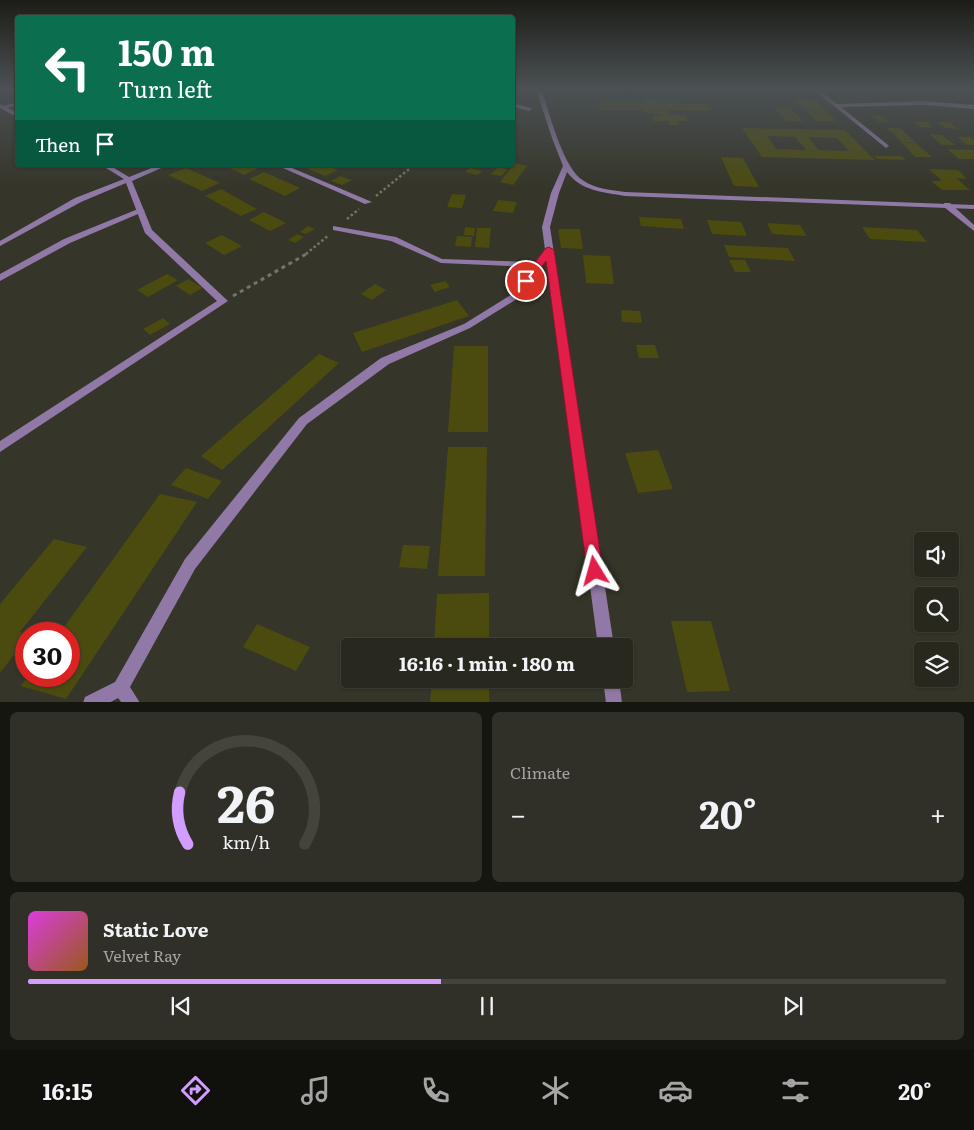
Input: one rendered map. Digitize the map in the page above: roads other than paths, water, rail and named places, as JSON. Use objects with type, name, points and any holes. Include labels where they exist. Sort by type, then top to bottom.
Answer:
[{"type":"street","points":[[550,122],[566,167],[577,180],[597,189],[624,194],[974,207]]},
{"type":"street","points":[[856,122],[886,146]]},
{"type":"street","points":[[0,447],[223,301],[148,231],[128,179],[107,167]]},
{"type":"street","points":[[0,244],[70,204],[159,167]]},
{"type":"street","points":[[284,167],[368,202]]},
{"type":"street","points":[[566,167],[555,193],[546,227],[605,638]]},
{"type":"street","points":[[946,205],[974,229]]},
{"type":"street","points":[[0,278],[67,241],[141,211]]},
{"type":"street","points":[[336,228],[393,240],[440,261],[538,265]]},
{"type":"street","points":[[91,702],[121,688],[190,564],[303,420],[385,360],[467,326],[514,297],[549,250]]},
{"type":"street","points":[[121,688],[132,702]]},
{"type":"street","points":[[612,688],[614,702]]}]
